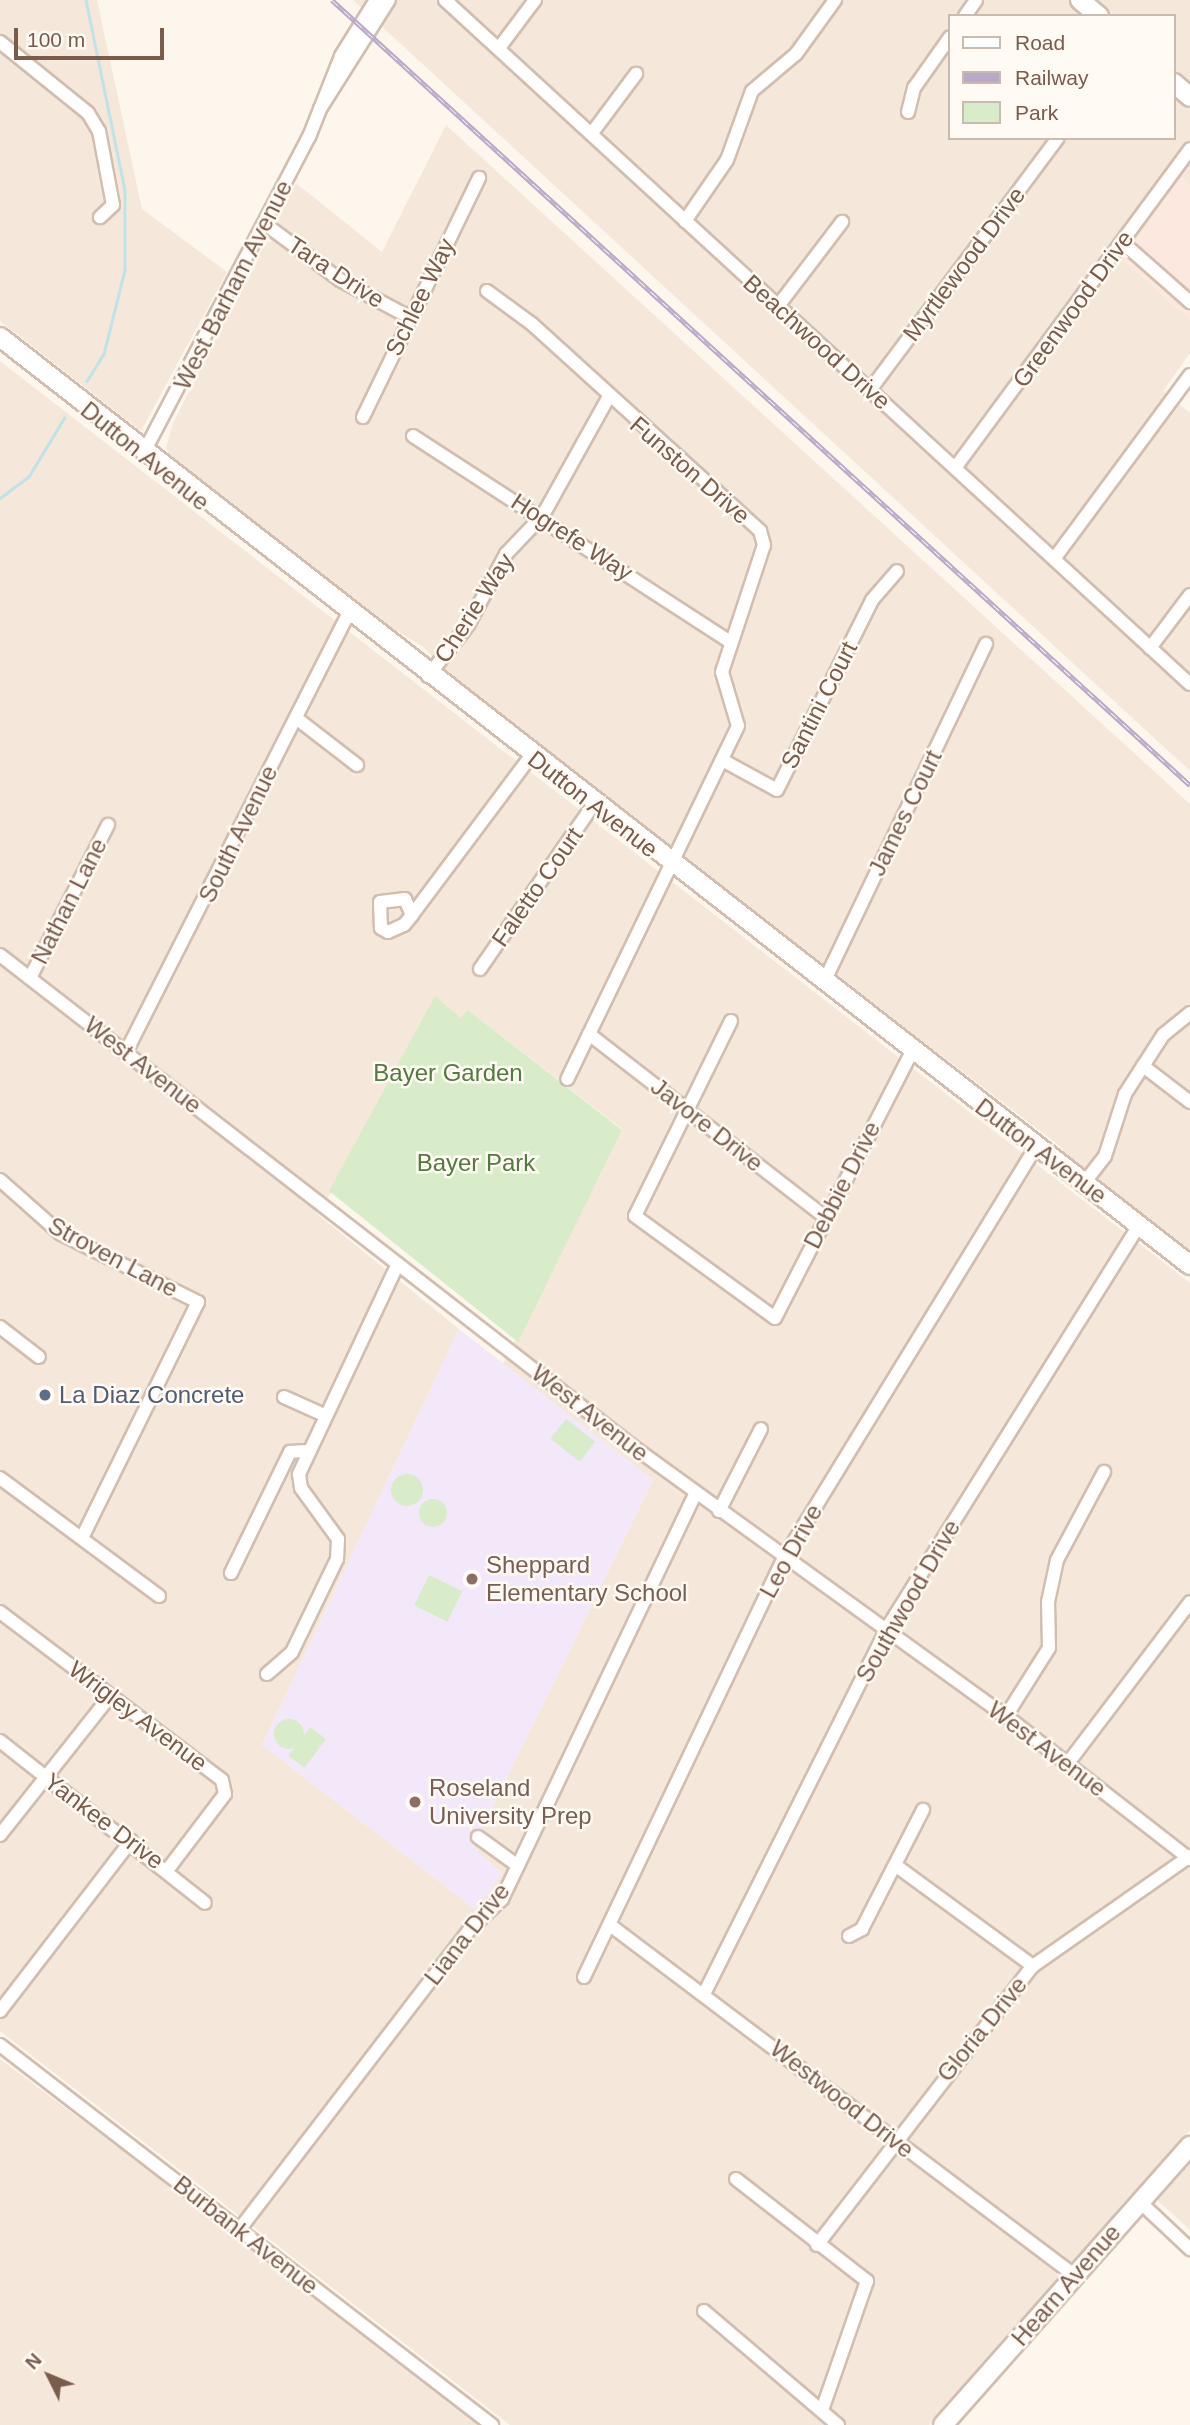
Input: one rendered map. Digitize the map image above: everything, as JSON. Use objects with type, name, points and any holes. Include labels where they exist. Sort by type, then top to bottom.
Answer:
[{"type":"main road","points":[[1080,0],[1097,14]]},
{"type":"main road","points":[[1176,85],[1190,97]]},
{"type":"main road","name":"Dutton Avenue","points":[[0,337],[143,454],[348,614],[824,982],[911,1053],[1190,1265]]},
{"type":"main road","name":"Hearn Avenue","points":[[943,2425],[1190,2146]]},
{"type":"street","name":"Beachwood Drive","points":[[445,0],[1190,684]]},
{"type":"street","points":[[499,48],[535,0]]},
{"type":"street","points":[[685,221],[727,160],[752,91],[796,54],[835,0]]},
{"type":"street","name":"West Barham Avenue","points":[[143,454],[265,224],[318,112],[341,56],[379,4]]},
{"type":"street","points":[[908,112],[914,88],[948,40]]},
{"type":"street","points":[[0,42],[88,113],[99,131],[113,205],[100,216]]},
{"type":"street","points":[[592,134],[636,74]]},
{"type":"street","name":"Myrtlewood Drive","points":[[870,390],[1057,140]]},
{"type":"street","name":"Greenwood Drive","points":[[955,468],[1190,149]]},
{"type":"street","name":"Schlee Way","points":[[363,417],[409,317],[479,178]]},
{"type":"street","points":[[778,306],[842,222]]},
{"type":"street","name":"Tara Drive","points":[[265,224],[340,280],[409,317]]},
{"type":"street","points":[[1122,242],[1190,302]]},
{"type":"street","name":"Funston Drive","points":[[487,291],[532,324],[608,398],[760,531],[760,569],[729,641],[722,673],[738,726],[724,761],[670,864],[567,1079]]},
{"type":"street","points":[[1054,559],[1190,375]]},
{"type":"street","name":"Cherie Way","points":[[428,676],[468,625],[506,554],[543,515],[608,398]]},
{"type":"street","name":"Hogrefe Way","points":[[413,436],[454,467],[543,515],[729,641]]},
{"type":"street","name":"Santini Court","points":[[724,761],[777,790],[872,600],[897,571]]},
{"type":"street","points":[[1150,648],[1190,595]]},
{"type":"street","name":"South Avenue","points":[[126,1052],[348,614]]},
{"type":"street","name":"James Court","points":[[824,982],[986,644]]},
{"type":"street","points":[[296,718],[357,765]]},
{"type":"street","points":[[412,915],[531,756]]},
{"type":"street","name":"Faletto Court","points":[[480,969],[594,804]]},
{"type":"street","name":"Nathan Lane","points":[[30,978],[107,825]]},
{"type":"street","name":"West Avenue","points":[[2,962],[30,978],[695,1493],[1006,1716],[1189,1857]]},
{"type":"street","points":[[1084,1183],[1105,1156],[1125,1094],[1163,1035],[1190,1013]]},
{"type":"street","points":[[686,1109],[731,1021]]},
{"type":"street","name":"Javore Drive","points":[[589,1034],[824,1216]]},
{"type":"street","name":"Debbie Drive","points":[[686,1109],[635,1216],[775,1318],[824,1216],[911,1053]]},
{"type":"street","points":[[1143,1066],[1190,1102]]},
{"type":"street","name":"Leo Drive","points":[[584,1977],[784,1558],[1036,1146]]},
{"type":"street","name":"Stroven Lane","points":[[0,1180],[61,1234],[198,1302],[82,1538]]},
{"type":"street","name":"Southwood Drive","points":[[705,1992],[886,1630],[1138,1226]]},
{"type":"street","points":[[267,1674],[292,1652],[337,1559],[338,1539],[301,1488],[306,1451],[398,1264]]},
{"type":"street","points":[[0,1327],[39,1357]]},
{"type":"street","points":[[284,1397],[324,1415]]},
{"type":"street","points":[[719,1511],[761,1429]]},
{"type":"street","points":[[230,1573],[290,1452],[306,1451]]},
{"type":"street","points":[[1006,1716],[1049,1648],[1048,1602],[1057,1560],[1104,1472]]},
{"type":"street","points":[[0,1478],[159,1596]]},
{"type":"street","name":"Liana Drive","points":[[239,2230],[470,1930],[502,1899],[695,1493]]},
{"type":"street","points":[[1068,1763],[1190,1602]]},
{"type":"street","name":"Wrigley Avenue","points":[[0,1612],[226,1787],[168,1869]]},
{"type":"street","points":[[0,1835],[48,1778],[110,1696]]},
{"type":"street","name":"Yankee Drive","points":[[0,1741],[168,1869],[205,1903]]},
{"type":"street","points":[[849,1936],[862,1929],[923,1810]]},
{"type":"street","points":[[478,1836],[518,1866]]},
{"type":"street","points":[[0,2011],[131,1840]]},
{"type":"street","name":"Gloria Drive","points":[[817,2245],[893,2140],[1033,1966],[1189,1857]]},
{"type":"street","points":[[895,1865],[1033,1966]]},
{"type":"street","name":"Westwood Drive","points":[[610,1925],[705,1992],[893,2140],[1074,2275]]},
{"type":"street","name":"Burbank Avenue","points":[[0,2045],[492,2425]]},
{"type":"street","points":[[736,2179],[817,2245],[867,2281],[822,2410]]},
{"type":"street","points":[[1140,2202],[1190,2249]]},
{"type":"street","points":[[704,2311],[838,2425]]},
{"type":"shaded area","points":[[0,0],[97,0],[142,209],[227,272],[141,431],[0,321]]},
{"type":"shaded area","points":[[353,0],[1190,0],[1190,186],[1182,178],[1122,259],[1190,319],[1190,353],[1163,391],[1190,413],[1190,771]]},
{"type":"shaded area","points":[[446,125],[1190,804],[1190,1256],[1071,1163],[1061,1147],[474,698],[422,646],[343,598],[171,459],[166,448],[173,423],[296,183],[382,252]]},
{"type":"shaded area","points":[[1181,178],[1190,186],[1190,319],[1122,259]]},
{"type":"shaded area","points":[[0,361],[1190,1283],[1190,2130],[929,2425],[510,2425],[0,2031]],"holes":[[[468,1010],[622,1129],[503,1364],[653,1480],[473,1847],[502,1874],[475,1909],[262,1745],[459,1329],[316,1213]]]},
{"type":"shaded area","name":"Sheppard Elementary School","points":[[459,1329],[653,1480],[473,1847],[502,1874],[475,1909],[262,1745]]},
{"type":"shaded area","points":[[0,2059],[130,2156],[483,2425],[0,2425]]},
{"type":"shaded area","points":[[1190,2163],[1190,2230],[1157,2200]]},
{"type":"green space","name":"Bayer Park","points":[[435,996],[461,1018],[468,1010],[622,1130],[518,1342],[329,1191]]},
{"type":"green space","points":[[566,1419],[595,1442],[580,1461],[551,1439]]},
{"type":"green space","points":[[407,1474],[418,1479],[423,1490],[418,1501],[407,1506],[396,1501],[391,1490],[396,1479]]},
{"type":"green space","points":[[433,1499],[443,1503],[447,1513],[443,1523],[433,1527],[423,1523],[419,1513],[423,1503]]},
{"type":"green space","points":[[429,1575],[462,1591],[447,1622],[414,1606]]},
{"type":"green space","points":[[289,1719],[295,1720],[303,1728],[303,1740],[295,1748],[289,1749],[283,1748],[275,1740],[274,1734],[275,1728],[283,1720]]},
{"type":"green space","points":[[310,1727],[326,1739],[304,1768],[288,1756]]},
{"type":"waterway","points":[[86,0],[125,190],[125,270],[104,354],[87,381]]},
{"type":"waterway","points":[[0,498],[29,476],[64,418]]},
{"type":"railway","points":[[332,0],[1190,785]]},
{"type":"place","name":"La Diaz Concrete","points":[[45,1395]]},
{"type":"place","name":"Sheppard Elementary School","points":[[472,1579]]},
{"type":"place","name":"Roseland University Prep","points":[[415,1802]]},
{"type":"park label","name":"Bayer Garden","points":[[448,1073]]}]
